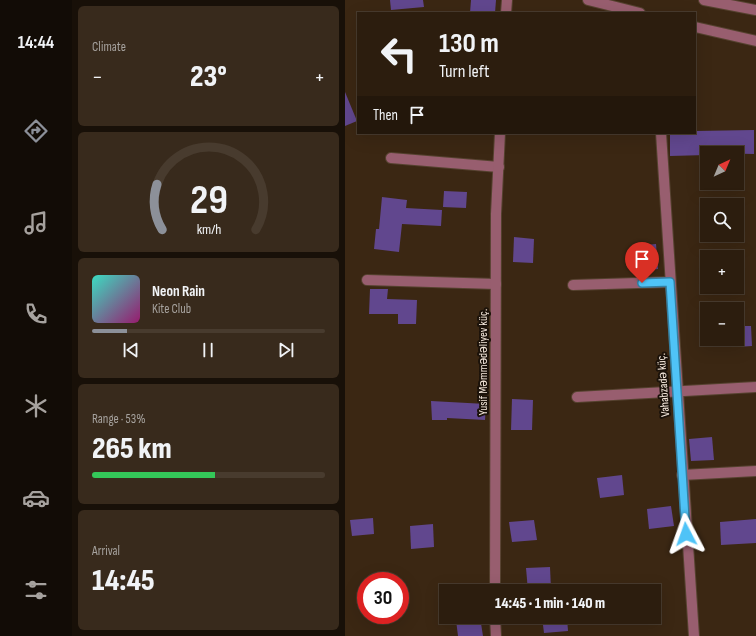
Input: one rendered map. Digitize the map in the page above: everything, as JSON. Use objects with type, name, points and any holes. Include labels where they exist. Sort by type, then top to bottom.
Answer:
[{"type":"street","points":[[506,12],[507,0]]},
{"type":"street","points":[[588,0],[635,12]]},
{"type":"street","points":[[704,0],[756,10]]},
{"type":"street","points":[[696,27],[756,41]]},
{"type":"street","name":"Yusif Məmmədəliyev küç.","points":[[495,584],[496,214],[500,134]]},
{"type":"street","name":"Vahabzadə küç.","points":[[661,134],[682,475],[694,636]]},
{"type":"street","points":[[391,158],[499,167]]},
{"type":"street","points":[[367,280],[496,284]]},
{"type":"street","points":[[573,285],[670,282]]},
{"type":"street","points":[[577,397],[756,387]]},
{"type":"street","points":[[682,475],[756,471]]},
{"type":"street","points":[[495,624],[496,636]]},
{"type":"building","points":[[390,0],[423,0],[424,7],[391,10]]},
{"type":"building","points":[[471,0],[496,0],[495,12],[470,12]]},
{"type":"building","points":[[345,92],[357,121],[345,126]]},
{"type":"building","points":[[754,130],[754,154],[744,154],[744,146],[700,146],[700,155],[670,156],[670,134],[696,134],[696,131]]},
{"type":"building","points":[[444,191],[467,192],[466,208],[443,207]]},
{"type":"building","points":[[382,197],[407,200],[406,208],[442,210],[441,226],[402,224],[399,252],[374,249],[376,229],[379,229]]},
{"type":"building","points":[[514,237],[534,239],[533,263],[513,262]]},
{"type":"building","points":[[656,244],[658,269],[638,271],[636,246]]},
{"type":"building","points":[[370,289],[388,289],[387,299],[417,300],[416,324],[398,324],[398,314],[369,314]]},
{"type":"building","points":[[744,326],[751,326],[752,346],[737,347],[744,346]]},
{"type":"building","points":[[512,399],[533,400],[532,430],[511,430]]},
{"type":"building","points":[[431,401],[486,404],[485,420],[447,418],[447,420],[432,420]]},
{"type":"building","points":[[712,437],[714,460],[691,461],[689,439]]},
{"type":"building","points":[[622,475],[624,495],[600,498],[597,478]]},
{"type":"building","points":[[671,506],[674,526],[649,529],[647,509]]},
{"type":"building","points":[[373,518],[374,534],[352,536],[350,520]]},
{"type":"building","points":[[756,519],[756,543],[721,545],[720,522]]},
{"type":"building","points":[[534,520],[537,540],[512,542],[509,522]]},
{"type":"building","points":[[433,524],[434,547],[411,549],[410,526]]},
{"type":"building","points":[[550,567],[551,584],[527,584],[526,568]]},
{"type":"building","points":[[456,624],[481,624],[483,636],[458,636]]},
{"type":"building","points":[[543,624],[568,624],[568,631],[544,633]]},
{"type":"route","points":[[642,283],[670,282],[686,534]]}]
